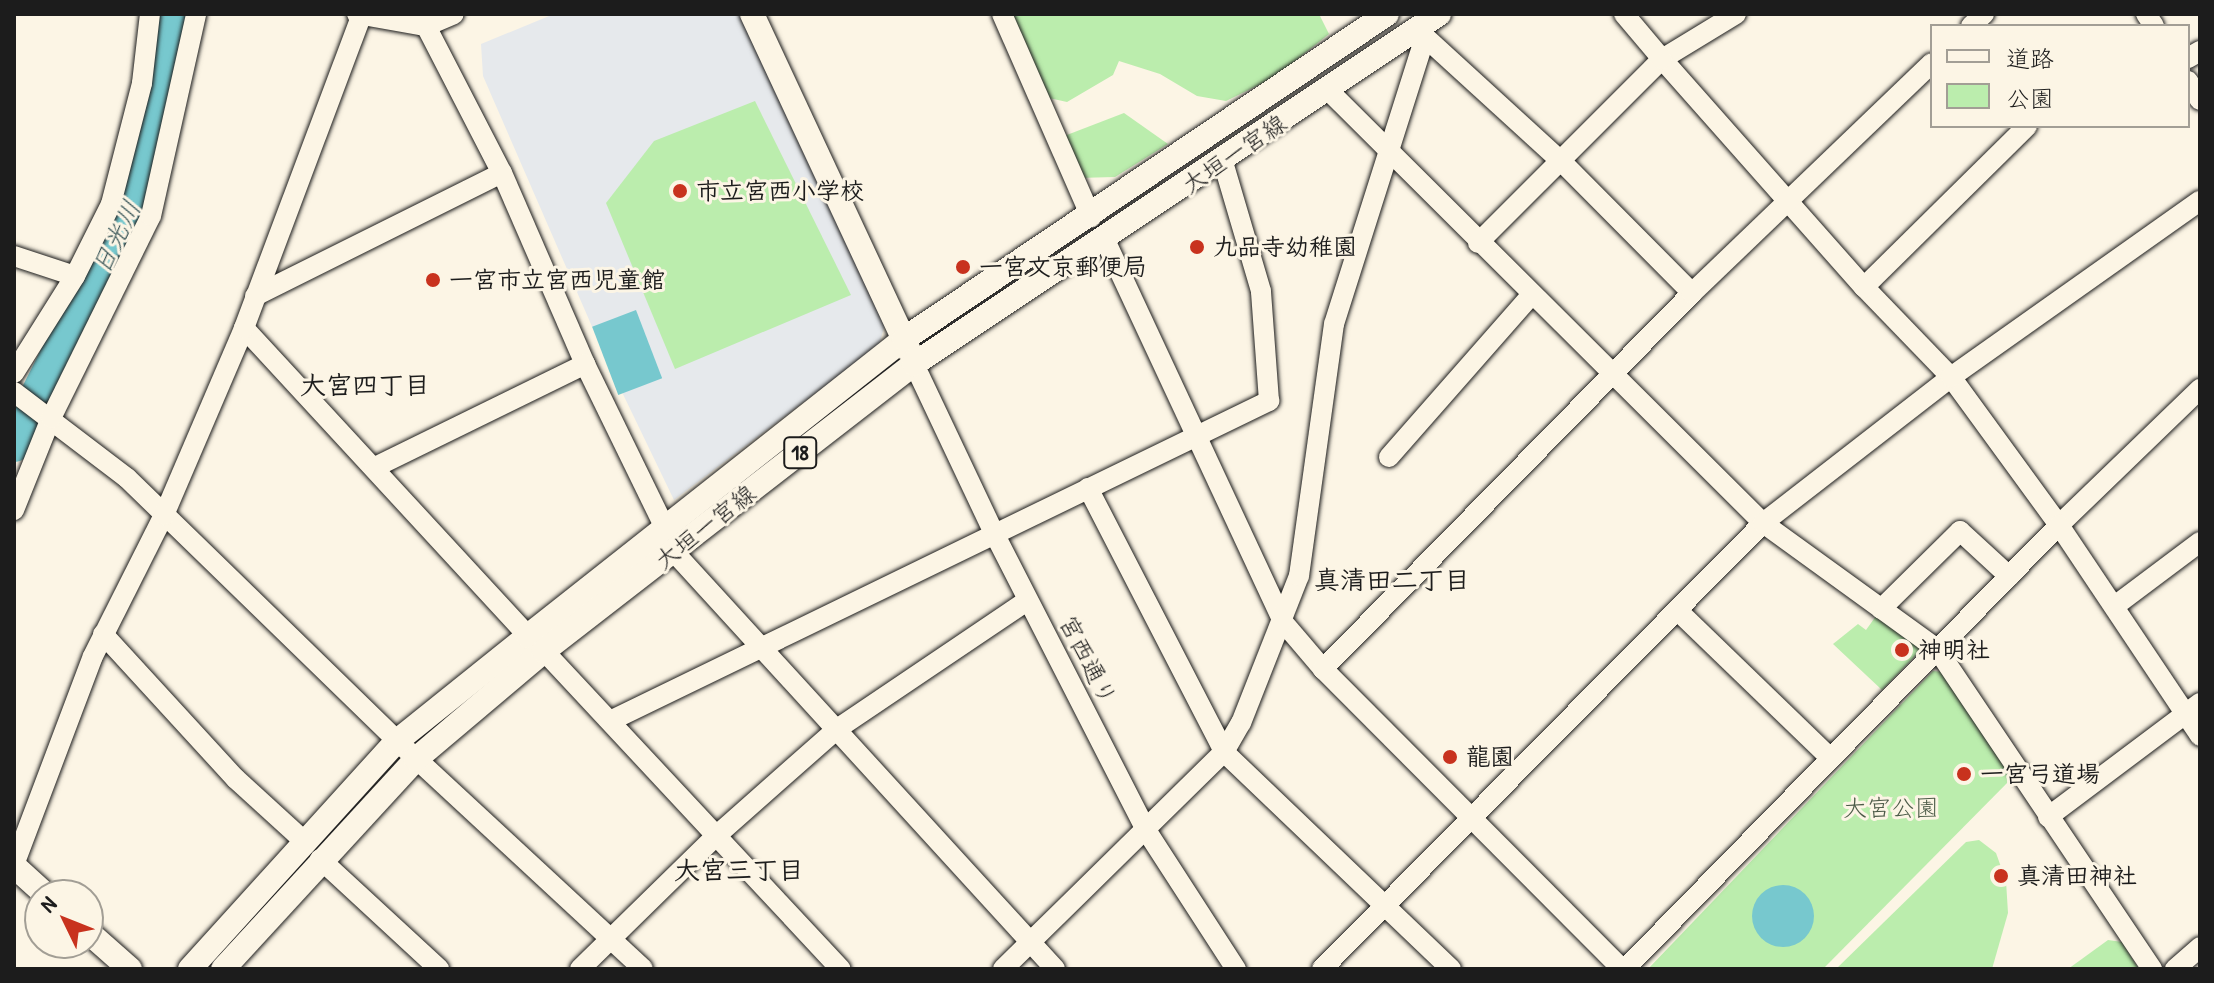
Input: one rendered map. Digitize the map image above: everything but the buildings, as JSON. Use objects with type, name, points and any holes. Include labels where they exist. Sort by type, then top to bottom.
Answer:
[{"type":"main road","points":[[752,14],[914,364]]},
{"type":"main road","name":"大垣一宮線","points":[[190,969],[312,850],[416,759],[536,643],[665,528],[904,339],[1091,217],[1387,14]]},
{"type":"main road","name":"大垣一宮線","points":[[223,969],[397,741],[536,643],[674,552],[914,364],[1429,26]]},
{"type":"main road","points":[[104,946],[130,969]]},
{"type":"street","points":[[14,373],[75,276],[111,204],[142,83],[150,14]]},
{"type":"street","points":[[14,510],[46,415],[151,216],[196,14]]},
{"type":"street","points":[[14,866],[103,634],[164,515],[244,328],[360,15],[426,26],[454,14]]},
{"type":"street","points":[[1002,14],[1091,217]]},
{"type":"street","points":[[1624,14],[1864,287],[1951,377],[2192,709],[2200,736]]},
{"type":"street","points":[[1478,243],[1662,59],[1736,14]]},
{"type":"street","points":[[426,26],[502,173],[585,364],[665,528]]},
{"type":"street","points":[[1003,969],[1224,752],[1283,622],[1299,576],[1334,324],[1429,26],[1692,293]]},
{"type":"street","points":[[1323,669],[1692,293],[1930,65]]},
{"type":"street","points":[[1329,91],[1478,243],[1763,523],[1937,649],[2152,969]]},
{"type":"street","points":[[1864,287],[2025,128]]},
{"type":"street","points":[[610,721],[993,531],[1269,401],[1261,291],[1223,162]]},
{"type":"street","points":[[255,296],[502,173]]},
{"type":"street","points":[[1322,969],[1763,523],[1951,377],[2200,201]]},
{"type":"street","points":[[1105,240],[1283,622],[1323,669],[1624,969],[2059,525],[2200,389]]},
{"type":"street","points":[[14,256],[75,276]]},
{"type":"street","points":[[1389,457],[1532,294]]},
{"type":"street","points":[[244,328],[841,969]]},
{"type":"street","points":[[375,467],[585,364]]},
{"type":"street","name":"宮西通り","points":[[914,364],[993,531],[1146,830],[1236,969]]},
{"type":"street","points":[[14,392],[127,478],[397,741],[643,969]]},
{"type":"street","points":[[1088,488],[1224,752],[1451,969]]},
{"type":"street","points":[[1881,609],[1960,531],[2009,576]]},
{"type":"street","points":[[2116,605],[2200,542]]},
{"type":"street","points":[[674,552],[1055,969]]},
{"type":"street","points":[[580,969],[716,836],[837,729],[1028,600]]},
{"type":"street","points":[[1677,610],[1830,758]]},
{"type":"street","points":[[103,634],[236,779],[438,968]]},
{"type":"street","points":[[2048,817],[2192,709]]},
{"type":"street","points":[[2175,969],[2200,947]]},
{"type":"shaded area","name":"市立宮西小学校","points":[[554,14],[745,14],[885,324],[879,345],[674,500],[607,361],[483,76],[481,44]]},
{"type":"green space","points":[[1003,14],[1319,14],[1329,34],[1275,77],[1226,101],[1197,96],[1160,74],[1119,61],[1113,75],[1067,102],[1040,96]]},
{"type":"green space","points":[[755,101],[851,295],[675,369],[606,203],[654,141]]},
{"type":"green space","points":[[1124,113],[1168,144],[1115,177],[1077,178],[1059,138]]},
{"type":"green space","points":[[1881,609],[1924,647],[1882,690],[1833,644],[1858,624],[1866,630]]},
{"type":"green space","name":"大宮公園","points":[[1933,671],[1944,672],[2014,776],[1823,969],[1648,969]]},
{"type":"green space","points":[[1979,840],[1996,853],[2006,881],[2008,913],[1992,969],[1836,969],[1966,842]]},
{"type":"green space","points":[[2108,940],[2122,942],[2138,968],[2068,969]]},
{"type":"water","points":[[636,310],[662,378],[618,395],[592,327]]},
{"type":"water","points":[[1783,885],[1805,894],[1814,916],[1805,938],[1783,947],[1761,938],[1752,916],[1761,894]]},
{"type":"waterway","name":"日光川","points":[[14,444],[142,186],[171,14]]},
{"type":"place","name":"市立宮西小学校","points":[[680,191]]},
{"type":"place","name":"九品寺幼稚園","points":[[1197,247]]},
{"type":"place","name":"一宮文京郵便局","points":[[963,267]]},
{"type":"place","name":"一宮市立宮西児童館","points":[[433,280]]},
{"type":"place","name":"神明社","points":[[1902,650]]},
{"type":"place","name":"龍園","points":[[1450,757]]},
{"type":"place","name":"一宮弓道場","points":[[1964,774]]},
{"type":"place","name":"真清田神社","points":[[2001,876]]},
{"type":"district","name":"大宮四丁目","points":[[365,385]]},
{"type":"district","name":"真清田二丁目","points":[[1392,580]]},
{"type":"district","name":"大宮三丁目","points":[[739,870]]}]
